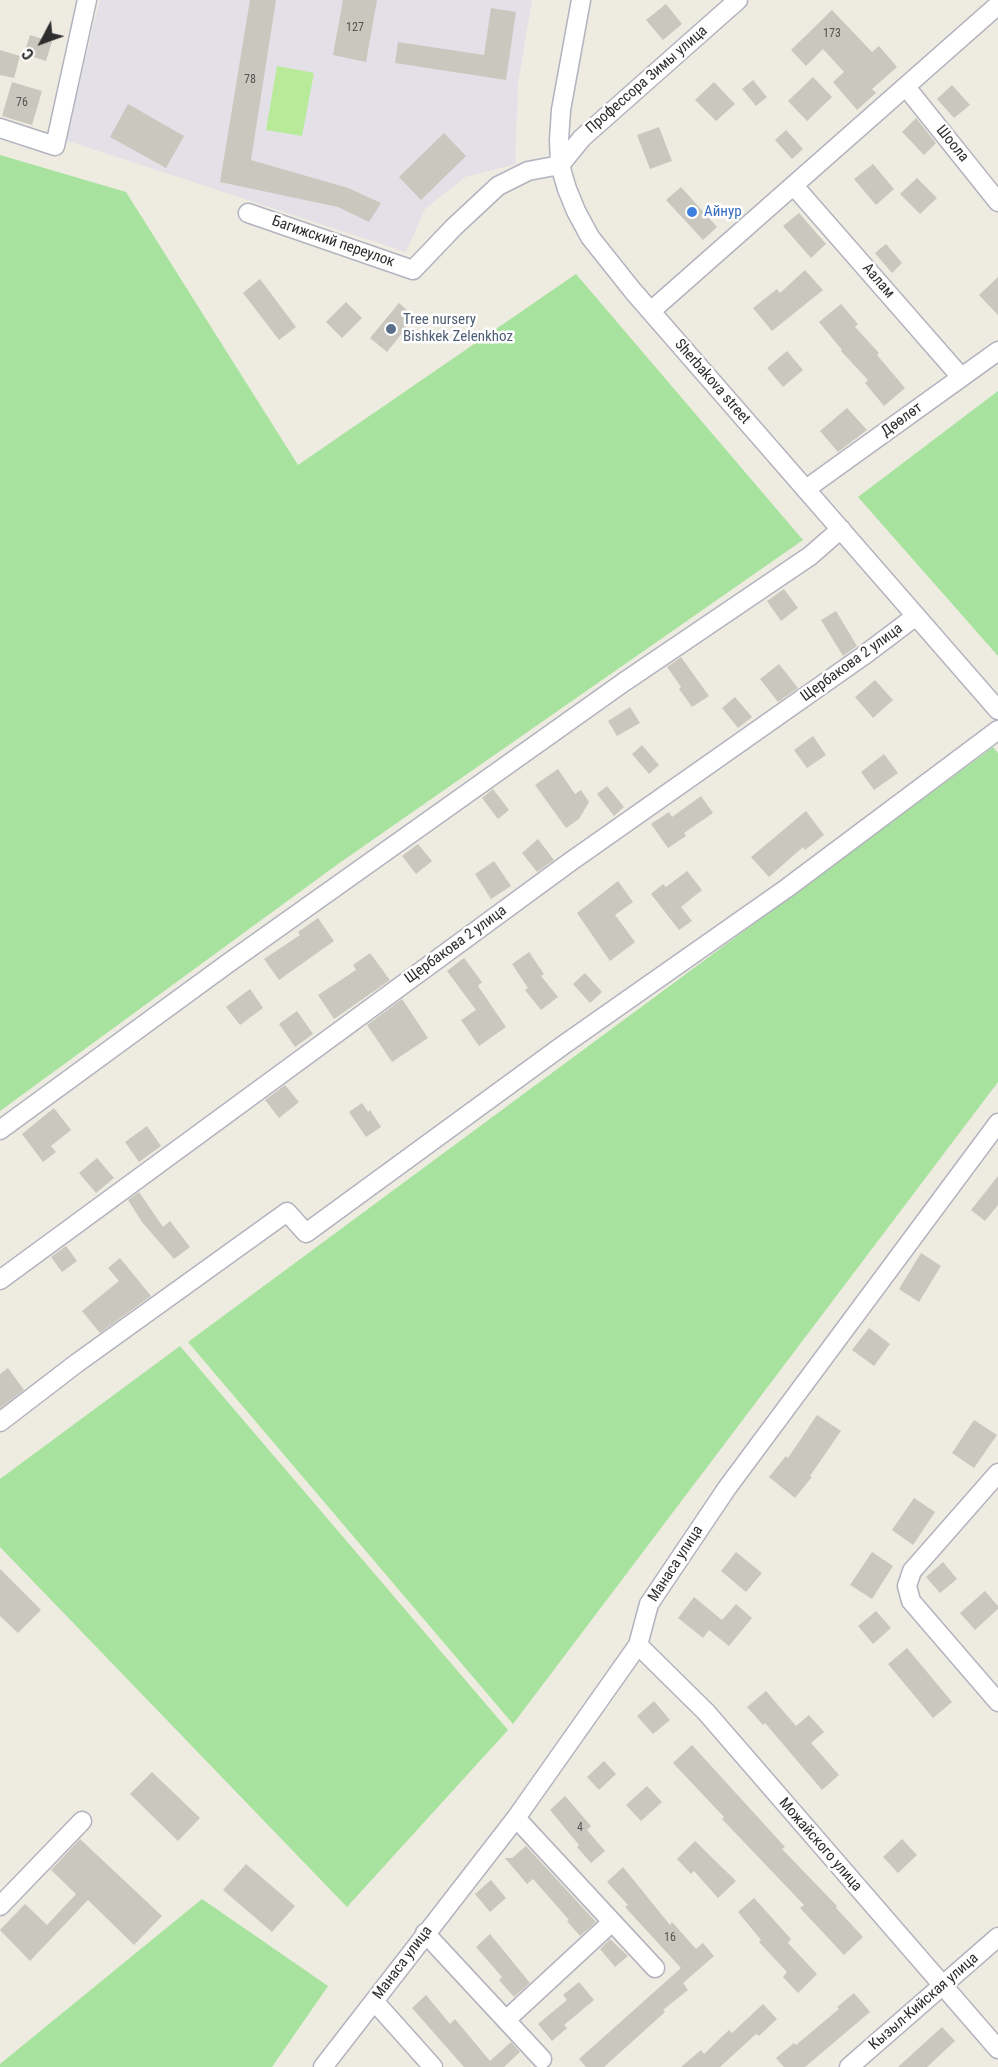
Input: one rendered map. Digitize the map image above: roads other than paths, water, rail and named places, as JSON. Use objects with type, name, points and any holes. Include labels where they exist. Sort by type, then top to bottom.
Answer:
[{"type":"street","points":[[0,128],[55,146],[87,0]]},
{"type":"street","name":"Sherbakova street","points":[[581,0],[561,110],[560,165],[576,211],[590,237],[651,311],[998,710]]},
{"type":"street","name":"Профессора Зимы улица","points":[[560,165],[582,138],[738,0]]},
{"type":"street","points":[[651,311],[998,5]]},
{"type":"street","name":"Шоола","points":[[906,87],[998,202]]},
{"type":"street","name":"Багижский переулок","points":[[248,213],[413,270],[498,186],[528,171],[560,165]]},
{"type":"street","name":"Аалам","points":[[794,186],[961,377]]},
{"type":"street","name":"Дөөлөт","points":[[806,489],[998,351]]},
{"type":"street","points":[[0,1130],[227,964],[624,682],[810,556],[840,529]]},
{"type":"street","name":"Щербакова 2 улица","points":[[0,1280],[560,869],[863,656],[916,616]]},
{"type":"street","points":[[0,1422],[77,1363],[287,1212],[306,1233],[581,1032],[787,888],[998,730]]},
{"type":"street","name":"Манаса улица","points":[[323,2067],[516,1818],[638,1645],[649,1604],[727,1488],[998,1123]]},
{"type":"street","points":[[998,1473],[912,1571],[908,1586],[911,1601],[998,1702]]},
{"type":"street","name":"Можайского улица","points":[[638,1645],[706,1712],[998,2049]]},
{"type":"street","points":[[516,1818],[655,1968]]},
{"type":"street","points":[[0,1906],[82,1821]]},
{"type":"street","points":[[506,2020],[612,1922]]},
{"type":"street","points":[[425,1933],[542,2059]]},
{"type":"street","name":"Кызыл-Кийская улица","points":[[849,2067],[998,1937]]},
{"type":"street","points":[[374,2001],[433,2067]]},
{"type":"place","name":"Айнур","points":[[692,212]]},
{"type":"place","name":"Tree nursery Bishkek Zelenkhoz","points":[[391,329]]}]
